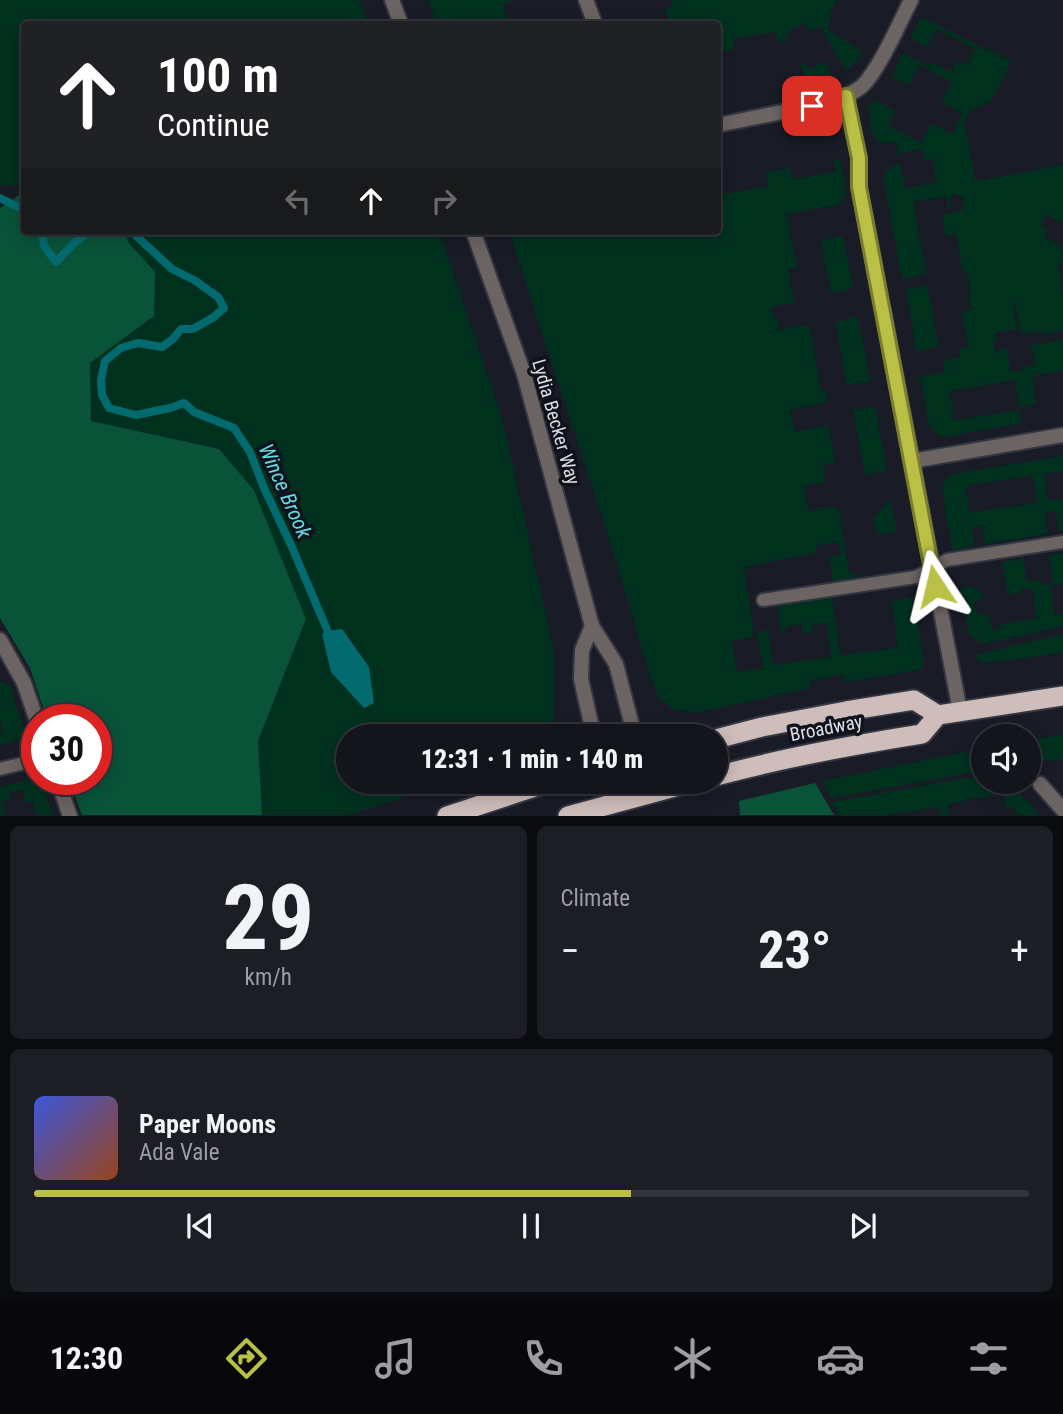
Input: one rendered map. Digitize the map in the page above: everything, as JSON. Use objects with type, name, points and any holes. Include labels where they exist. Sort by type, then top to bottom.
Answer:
[{"type":"highway","name":"Broadway","points":[[728,773],[850,745],[922,734],[939,715],[1063,696]]},
{"type":"highway","name":"Broadway","points":[[728,736],[834,713],[914,700],[939,715]]},
{"type":"highway","points":[[447,816],[514,794]]},
{"type":"highway","points":[[568,816],[611,804],[634,794]]},
{"type":"street","points":[[392,0],[400,21]]},
{"type":"street","points":[[586,0],[594,21]]},
{"type":"street","points":[[721,124],[831,102],[860,87],[872,74],[911,0]]},
{"type":"street","points":[[864,212],[960,711]]},
{"type":"street","name":"Lydia Becker Way","points":[[473,235],[524,374],[592,626],[615,664],[631,724]]},
{"type":"street","points":[[912,461],[1063,436]]},
{"type":"street","points":[[591,724],[581,679],[582,650],[592,626]]},
{"type":"street","points":[[0,640],[7,664],[24,683],[31,704]]},
{"type":"street","points":[[1041,785],[1063,810]]},
{"type":"street","points":[[609,794],[611,804]]},
{"type":"street","points":[[63,795],[70,816]]},
{"type":"lane","points":[[846,96],[859,158],[859,187],[864,212]]},
{"type":"lane","points":[[763,600],[916,577],[947,560],[1063,542]]},
{"type":"lane","points":[[0,769],[21,764]]},
{"type":"shaded area","points":[[0,0],[359,0],[367,21],[21,21],[21,186],[0,185]]},
{"type":"shaded area","points":[[428,0],[513,0],[502,4],[508,21],[436,21]]},
{"type":"shaded area","points":[[671,0],[836,0],[827,29],[862,52],[846,71],[820,26],[810,31],[804,23],[786,33],[789,40],[778,42],[775,32],[733,39],[735,49],[721,53],[721,21],[666,21],[669,20],[665,9],[673,6]]},
{"type":"shaded area","points":[[921,17],[1011,61],[991,101],[970,111],[964,122],[975,181],[1063,165],[1063,223],[1046,215],[1041,225],[1048,229],[1045,238],[1062,247],[1063,263],[1058,264],[1063,296],[1063,331],[1043,335],[1042,331],[1021,334],[1015,303],[1017,329],[995,333],[996,339],[993,340],[995,351],[1007,349],[1011,372],[1035,366],[1032,345],[1063,340],[1063,371],[1032,376],[1036,404],[1020,407],[1015,380],[949,391],[954,420],[1019,410],[1020,424],[944,437],[933,431],[929,424],[920,377],[945,372],[943,360],[960,357],[959,349],[968,347],[962,311],[971,309],[967,273],[962,268],[956,234],[946,236],[942,215],[963,210],[963,197],[953,195],[950,199],[952,207],[948,207],[946,196],[913,202],[926,274],[902,279],[883,178],[889,168],[900,164],[905,188],[936,183],[932,159],[925,160],[922,149],[898,154],[896,142],[879,142],[872,128],[868,107],[876,100],[895,111],[888,126],[921,143],[932,123],[952,134],[963,114],[942,102],[952,82],[919,65],[908,85],[892,77],[903,53],[929,67],[931,62],[952,72],[957,61],[966,66],[975,48],[936,29],[927,47],[911,39]]},
{"type":"shaded area","points":[[824,62],[834,80],[822,86],[807,88],[801,64],[805,63],[809,70]]},
{"type":"shaded area","points":[[840,159],[846,195],[838,205],[786,214],[797,267],[788,269],[794,303],[771,307],[773,318],[777,317],[779,330],[809,325],[821,391],[826,391],[828,402],[790,410],[795,432],[828,425],[835,463],[823,465],[825,482],[804,486],[809,511],[833,507],[838,509],[849,573],[854,572],[855,578],[833,581],[829,557],[841,555],[838,542],[816,546],[816,553],[744,567],[754,637],[732,641],[737,672],[763,668],[757,632],[768,630],[773,665],[831,657],[827,623],[812,624],[813,632],[803,633],[802,624],[786,626],[787,631],[781,632],[778,604],[832,596],[840,655],[898,648],[892,601],[913,597],[924,663],[920,670],[845,682],[843,674],[810,681],[811,688],[695,713],[672,709],[659,698],[650,676],[613,551],[510,235],[721,235],[721,181],[724,194],[768,186],[766,172],[790,168],[793,179],[836,172],[834,160]]},
{"type":"shaded area","points":[[21,194],[21,235],[126,235],[129,243],[155,272],[154,316],[90,363],[91,421],[219,449],[254,490],[306,619],[258,741],[262,815],[82,815],[74,795],[112,795],[112,704],[42,704],[30,668],[0,618],[0,208]]},
{"type":"shaded area","points":[[126,235],[440,235],[503,422],[555,657],[553,724],[336,724],[336,794],[414,794],[348,815],[262,815],[258,741],[306,619],[254,490],[219,449],[91,421],[90,363],[154,316],[155,272],[129,243]]},
{"type":"shaded area","points":[[843,236],[853,288],[831,293],[821,240]]},
{"type":"shaded area","points":[[927,285],[939,347],[916,351],[906,289]]},
{"type":"shaded area","points":[[858,317],[870,381],[847,385],[835,322]]},
{"type":"shaded area","points":[[875,407],[887,471],[865,475],[853,410]]},
{"type":"shaded area","points":[[1063,456],[1063,471],[1044,474],[1048,501],[1063,499],[1063,531],[1059,532],[1056,511],[1045,512],[1048,534],[985,544],[982,526],[972,527],[974,546],[952,550],[942,486],[951,474]],"holes":[[[1033,476],[1037,503],[969,513],[966,485]]]},
{"type":"shaded area","points":[[890,499],[897,531],[877,535],[874,518]]},
{"type":"shaded area","points":[[1063,553],[1063,583],[1050,586],[1054,615],[1063,614],[1063,626],[984,644],[969,634],[960,587],[972,587],[981,592],[984,599],[974,601],[977,615],[988,614],[993,630],[1001,628],[1001,624],[1037,618],[1032,587],[1008,595],[1002,562],[1023,559],[1027,581],[1041,580],[1042,585],[1053,582],[1049,556]]},
{"type":"shaded area","points":[[342,629],[369,667],[374,703],[364,708],[331,672],[322,634]]},
{"type":"shaded area","points":[[1063,634],[1063,653],[983,663],[975,655]]},
{"type":"shaded area","points":[[0,681],[9,684],[21,719],[21,739],[0,745],[0,734],[3,733],[0,720]]},
{"type":"shaded area","points":[[1063,735],[1063,759],[1041,762],[1041,738]]},
{"type":"shaded area","points":[[965,752],[971,756],[971,773],[831,798],[822,781]]},
{"type":"shaded area","points":[[971,777],[971,794],[998,794],[948,804],[950,815],[941,815],[939,807],[887,815],[839,815],[832,802]]},
{"type":"shaded area","points":[[21,781],[21,789],[9,793],[10,799],[2,802],[5,815],[0,815],[0,787]]},
{"type":"shaded area","points":[[815,783],[834,815],[740,815],[739,801]]},
{"type":"shaded area","points":[[1003,794],[1020,794],[1040,815],[1017,815],[1015,807],[1006,808]]},
{"type":"shaded area","points":[[24,795],[46,795],[53,815],[36,815],[33,801],[26,803]]},
{"type":"waterway","name":"Wince Brook","points":[[0,198],[21,208]]},
{"type":"waterway","name":"Wince Brook","points":[[43,235],[44,246],[56,262],[85,235]]},
{"type":"waterway","name":"Wince Brook","points":[[135,235],[172,269],[218,297],[224,308],[193,329],[181,329],[162,347],[138,343],[121,348],[105,361],[101,380],[102,395],[109,408],[136,415],[184,403],[194,412],[234,428],[250,452],[331,639]]},
{"type":"route","points":[[812,106],[846,96],[859,158],[859,187],[935,586]]}]
